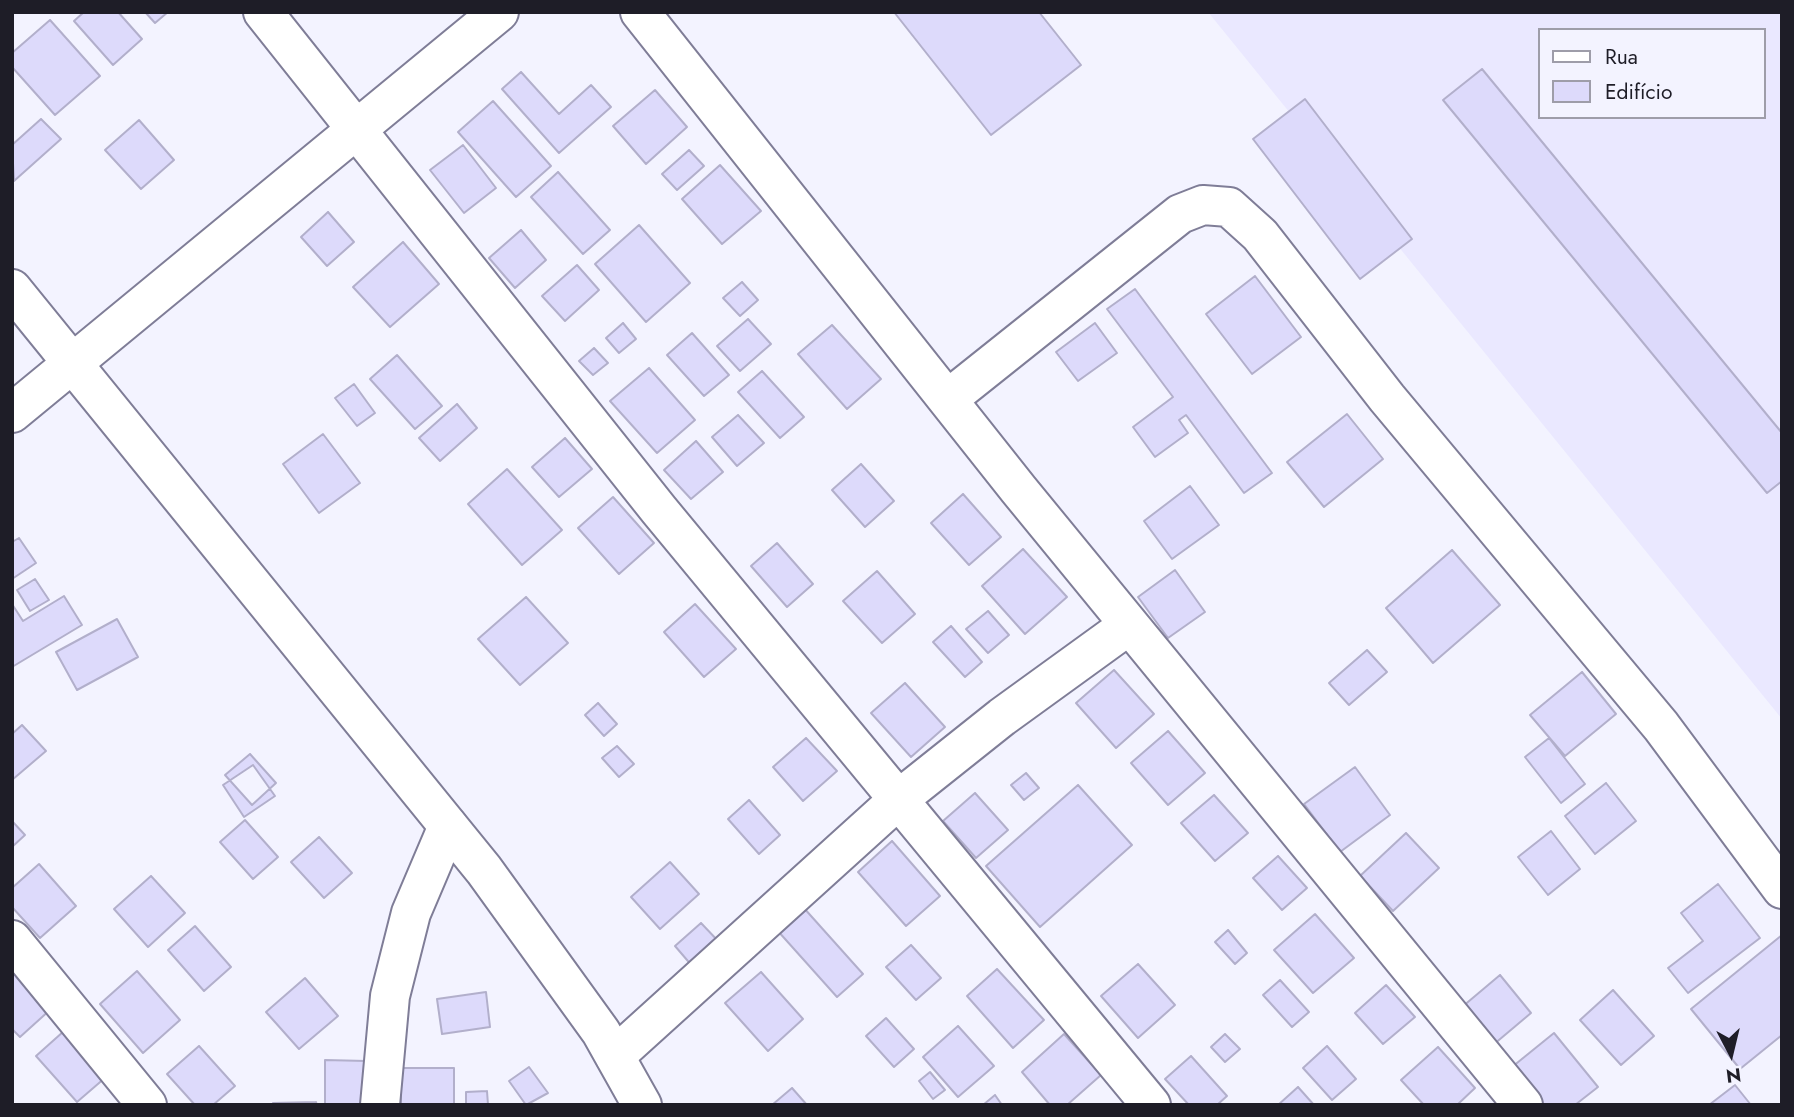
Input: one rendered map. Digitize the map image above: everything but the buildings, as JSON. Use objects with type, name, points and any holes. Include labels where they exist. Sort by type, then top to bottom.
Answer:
[{"type":"street","points":[[262,12],[659,510],[1151,1105]]},
{"type":"street","points":[[12,413],[499,12]]},
{"type":"street","points":[[640,12],[1129,625],[1523,1105]]},
{"type":"street","points":[[948,399],[1180,214],[1203,205],[1229,207],[1261,235],[1387,398],[1661,726],[1782,889]]},
{"type":"street","points":[[12,289],[492,881],[601,1032],[642,1105]]},
{"type":"street","points":[[615,1056],[899,799],[1002,717],[1129,625]]},
{"type":"street","points":[[380,1105],[390,996],[411,913],[448,826]]},
{"type":"street","points":[[12,940],[147,1105]]},
{"type":"shaded area","points":[[1208,12],[1782,12],[1782,719]]}]
